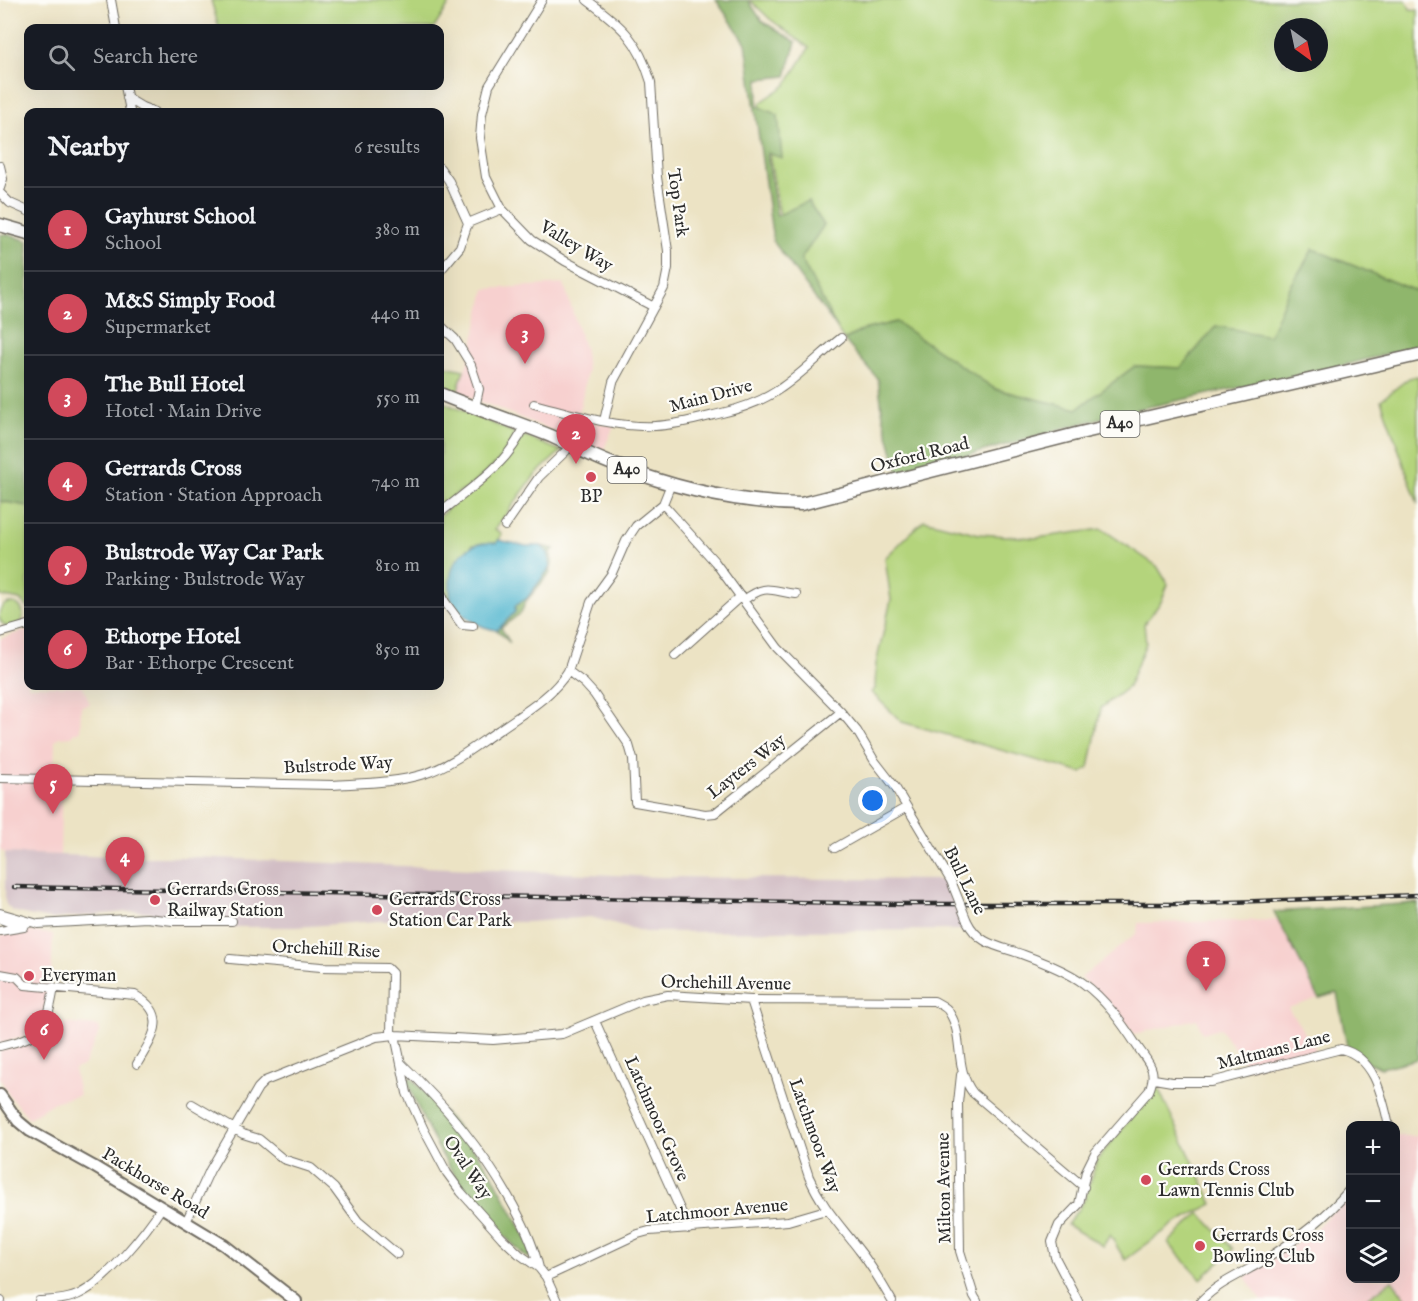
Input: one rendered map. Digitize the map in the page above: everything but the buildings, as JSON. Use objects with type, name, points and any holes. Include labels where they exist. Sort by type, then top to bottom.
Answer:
[{"type":"main road","points":[[0,225],[24,232]]},
{"type":"main road","name":"Oxford Road","points":[[444,396],[569,444],[616,466],[671,484],[741,500],[773,504],[801,504],[1080,433],[1418,355]]},
{"type":"main road","name":"Packhorse Road","points":[[0,1095],[18,1121],[30,1131],[224,1245],[296,1301]]},
{"type":"street","points":[[111,0],[115,24]]},
{"type":"street","name":"Valley Way","points":[[543,0],[489,86],[482,114],[482,157],[486,177],[502,209],[532,240],[549,252],[654,307]]},
{"type":"street","name":"Top Park","points":[[587,0],[616,21],[633,39],[642,55],[651,82],[657,177],[668,251],[668,268],[664,288],[613,382],[604,421]]},
{"type":"street","points":[[126,90],[130,108]]},
{"type":"street","points":[[128,98],[145,108]]},
{"type":"street","points":[[0,166],[3,179],[0,188]]},
{"type":"street","points":[[444,174],[468,223],[459,247],[444,266]]},
{"type":"street","points":[[0,193],[10,203],[24,209]]},
{"type":"street","points":[[468,223],[502,209]]},
{"type":"street","points":[[444,328],[455,339],[474,371],[479,389],[475,408]]},
{"type":"street","name":"Main Drive","points":[[534,404],[604,421],[654,426],[693,420],[731,411],[762,399],[781,388],[841,338]]},
{"type":"street","points":[[444,510],[502,463],[511,452],[525,426]]},
{"type":"street","points":[[505,526],[539,477],[566,451],[569,444]]},
{"type":"street","name":"Bulstrode Way","points":[[0,778],[333,785],[377,783],[423,775],[449,764],[545,698],[568,671],[591,602],[612,573],[626,541],[636,526],[663,504],[671,484]]},
{"type":"street","name":"Bull Lane","points":[[663,504],[714,562],[778,648],[857,731],[907,807],[951,882],[971,929],[981,939],[999,948],[1024,954],[1083,982],[1118,1019],[1151,1068],[1154,1079]]},
{"type":"street","points":[[675,655],[742,598],[758,590],[769,589],[796,594]]},
{"type":"street","points":[[444,600],[462,625],[473,626]]},
{"type":"street","points":[[0,633],[24,626]]},
{"type":"street","name":"Layters Way","points":[[568,671],[594,694],[629,745],[633,759],[635,802],[705,814],[715,813],[841,712]]},
{"type":"street","points":[[835,848],[907,807]]},
{"type":"street","points":[[0,913],[38,924]]},
{"type":"street","points":[[0,919],[14,924],[147,918],[173,921],[232,921]]},
{"type":"street","points":[[0,931],[38,924]]},
{"type":"street","name":"Orchehill Rise","points":[[230,958],[321,967],[387,968],[392,973],[393,1035]]},
{"type":"street","points":[[0,974],[17,977],[24,985],[135,995],[146,1001],[153,1011],[156,1027],[137,1064]]},
{"type":"street","points":[[0,1046],[29,1038],[40,1030],[47,1019],[54,987]]},
{"type":"street","name":"Orchehill Avenue","points":[[186,1222],[210,1170],[258,1088],[265,1081],[376,1036],[493,1040],[562,1034],[643,1000],[668,995],[751,1000],[934,1000],[949,1011],[957,1033],[962,1072],[967,1085],[1084,1187]]},
{"type":"street","name":"Latchmoor Way","points":[[751,1000],[809,1177],[826,1210],[861,1252],[892,1301]]},
{"type":"street","name":"Latchmoor Grove","points":[[595,1021],[689,1229]]},
{"type":"street","name":"Oval Way","points":[[393,1035],[402,1064],[407,1093],[447,1173],[502,1238],[539,1268],[546,1277],[557,1301]]},
{"type":"street","name":"Maltmans Lane","points":[[1154,1079],[1172,1082],[1211,1082],[1341,1049],[1355,1054],[1372,1072],[1388,1121]]},
{"type":"street","name":"Oval Way","points":[[402,1064],[431,1092],[475,1143],[515,1208],[534,1246],[539,1268]]},
{"type":"street","name":"Milton Avenue","points":[[962,1072],[958,1103],[960,1251],[977,1301]]},
{"type":"street","points":[[1078,1301],[1055,1257],[1052,1242],[1059,1225],[1079,1204],[1086,1171],[1095,1153],[1149,1091],[1154,1079]]},
{"type":"street","points":[[958,1103],[974,1093]]},
{"type":"street","points":[[192,1104],[243,1134],[259,1139],[283,1159],[311,1168],[334,1188],[358,1221],[397,1254]]},
{"type":"street","points":[[1201,1301],[1225,1281],[1267,1258],[1307,1231],[1346,1193]]},
{"type":"street","points":[[39,1301],[66,1299],[81,1294],[95,1285],[147,1230],[162,1207]]},
{"type":"street","name":"Latchmoor Avenue","points":[[546,1277],[649,1231],[788,1221],[826,1210]]},
{"type":"shaded area","points":[[564,284],[585,351],[587,372],[578,419],[614,426],[603,451],[457,392],[471,353],[485,289]]},
{"type":"shaded area","points":[[24,630],[24,690],[85,690],[90,704],[81,706],[80,732],[75,732],[72,736],[60,737],[55,741],[54,772],[62,772],[60,855],[5,853],[0,849],[0,639]]},
{"type":"shaded area","points":[[5,853],[192,857],[659,877],[945,880],[964,930],[645,932],[591,917],[529,922],[377,921],[297,927],[204,927],[153,921],[151,912],[137,911],[52,919],[13,911],[7,906],[5,902]]},
{"type":"shaded area","points":[[1281,920],[1297,957],[1319,998],[1288,1008],[1317,1051],[1248,1068],[1220,1028],[1202,1033],[1197,1019],[1134,1034],[1110,1006],[1081,978],[1137,933],[1138,923]]},
{"type":"shaded area","points":[[9,932],[53,934],[51,983],[48,997],[42,1021],[30,1034],[0,1044],[0,937]]},
{"type":"shaded area","points":[[50,1022],[99,1026],[100,1032],[83,1066],[74,1069],[79,1095],[54,1102],[29,1118],[8,1094],[0,1077],[0,1051],[34,1041],[44,1032]]},
{"type":"shaded area","points":[[1400,1136],[1418,1136],[1418,1301],[1262,1301],[1245,1277],[1308,1236],[1346,1198],[1346,1283],[1400,1283]]},
{"type":"green space","points":[[211,0],[452,0],[437,24],[218,24]]},
{"type":"green space","points":[[716,0],[748,0],[762,21],[796,42],[786,76],[759,79],[757,106],[778,115],[782,158],[767,153],[777,216],[808,201],[824,225],[801,259],[837,328],[773,241],[746,43]]},
{"type":"green space","points":[[750,0],[1406,0],[1410,9],[1418,10],[1418,292],[1313,250],[1289,289],[1269,337],[1216,326],[1181,368],[1135,366],[1077,409],[995,389],[896,322],[863,330],[844,340],[785,244],[760,103],[786,85],[809,48],[770,19]]},
{"type":"green space","points":[[6,234],[24,240],[24,505],[0,501],[0,235]]},
{"type":"green space","points":[[1313,249],[1418,292],[1418,346],[1341,366],[1115,414],[899,475],[883,416],[878,379],[844,340],[863,330],[896,322],[995,389],[1077,409],[1135,366],[1181,368],[1216,326],[1269,336],[1289,289]]},
{"type":"green space","points":[[444,366],[464,370],[457,392],[444,387]]},
{"type":"green space","points":[[1418,376],[1418,504],[1381,400],[1409,378]]},
{"type":"green space","points":[[444,403],[513,432],[514,437],[499,461],[444,506]]},
{"type":"green space","points":[[524,436],[561,451],[535,475],[495,529],[502,534],[497,543],[472,545],[450,592],[451,600],[448,601],[444,592],[444,512]]},
{"type":"green space","points":[[0,501],[24,505],[24,604],[20,600],[0,596]]},
{"type":"green space","points":[[924,520],[979,534],[1036,538],[1102,529],[1157,566],[1168,584],[1161,602],[1144,624],[1146,643],[1128,687],[1101,708],[1089,768],[1082,773],[902,722],[871,692],[875,689],[876,664],[891,600],[885,558]]},
{"type":"green space","points":[[541,546],[554,549],[550,552],[552,562],[550,573],[526,601],[521,613],[501,628],[510,643],[497,630],[515,612],[515,606],[527,597],[550,568],[548,553]]},
{"type":"green space","points":[[11,603],[19,607],[23,615],[19,623],[11,627],[3,623],[-1,615],[3,607]]},
{"type":"green space","points":[[1418,903],[1418,1059],[1381,1068],[1369,1063],[1347,1046],[1337,993],[1319,998],[1274,912]]},
{"type":"green space","points":[[408,1078],[411,1078],[455,1124],[491,1172],[530,1245],[531,1257],[526,1257],[487,1218],[455,1176],[441,1154],[417,1106]]},
{"type":"green space","name":"Gerrards Cross Lawn Tennis Club","points":[[1157,1086],[1213,1204],[1174,1224],[1125,1260],[1110,1235],[1103,1246],[1067,1225],[1085,1199],[1097,1160]]},
{"type":"green space","name":"Gerrards Cross Bowling Club","points":[[1200,1213],[1233,1249],[1201,1279],[1168,1243]]},
{"type":"green space","points":[[1388,1283],[1394,1283],[1408,1301],[1364,1301]]},
{"type":"water","points":[[498,540],[526,546],[541,546],[548,553],[550,567],[527,598],[515,606],[515,612],[497,630],[477,624],[455,606],[450,596],[450,582],[454,565],[464,552],[479,544],[497,543]]},
{"type":"railway","points":[[14,887],[899,904],[1176,904],[1418,895]]},
{"type":"place","name":"The Bull Hotel","points":[[525,364]]},
{"type":"place","name":"M&S Simply Food","points":[[576,464]]},
{"type":"place","name":"BP","points":[[591,477]]},
{"type":"place","name":"Bulstrode Way Car Park","points":[[53,814]]},
{"type":"place","name":"Gerrards Cross","points":[[125,887]]},
{"type":"place","name":"Gerrards Cross Railway Station","points":[[155,900]]},
{"type":"place","name":"Gerrards Cross Station Car Park","points":[[377,910]]},
{"type":"place","name":"Everyman","points":[[29,976]]},
{"type":"place","name":"Gayhurst School","points":[[1206,991]]},
{"type":"place","name":"Ethorpe Hotel","points":[[44,1060]]},
{"type":"place","name":"Gerrards Cross Lawn Tennis Club","points":[[1146,1180]]},
{"type":"place","name":"Gerrards Cross Bowling Club","points":[[1200,1246]]}]
